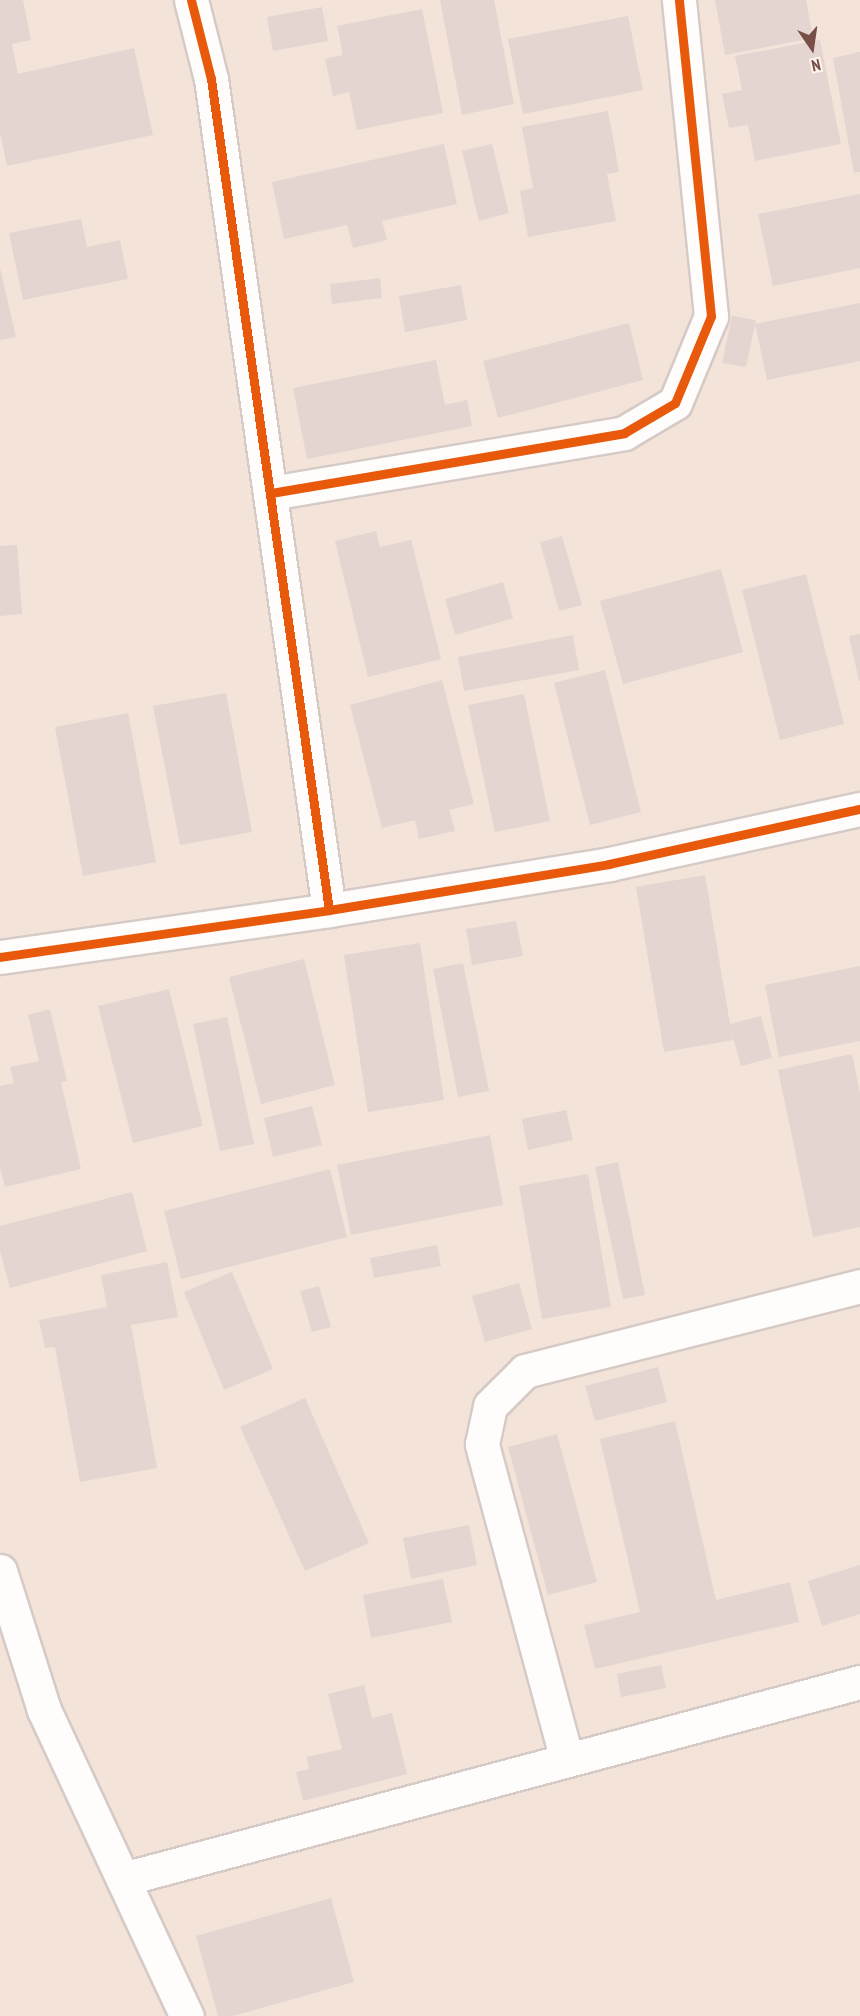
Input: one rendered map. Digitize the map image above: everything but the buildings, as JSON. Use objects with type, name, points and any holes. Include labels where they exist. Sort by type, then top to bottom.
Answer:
[{"type":"street","points":[[191,0],[211,80],[329,910]]},
{"type":"street","points":[[271,493],[624,433],[675,404],[711,316],[679,0]]},
{"type":"street","points":[[0,957],[329,910],[609,864],[860,809]]},
{"type":"street","points":[[567,1760],[482,1444],[490,1406],[525,1371],[860,1286]]},
{"type":"street","points":[[0,1571],[44,1710],[187,2016]]},
{"type":"street","points":[[123,1879],[860,1682]]},
{"type":"shaded area","points":[[0,0],[860,0],[860,2016],[0,2016]]},
{"type":"cycle path","points":[[191,0],[211,79],[329,910]]},
{"type":"cycle path","points":[[271,493],[624,433],[675,403],[711,316],[679,0]]},
{"type":"cycle path","points":[[0,957],[329,910],[609,864],[860,809]]}]
